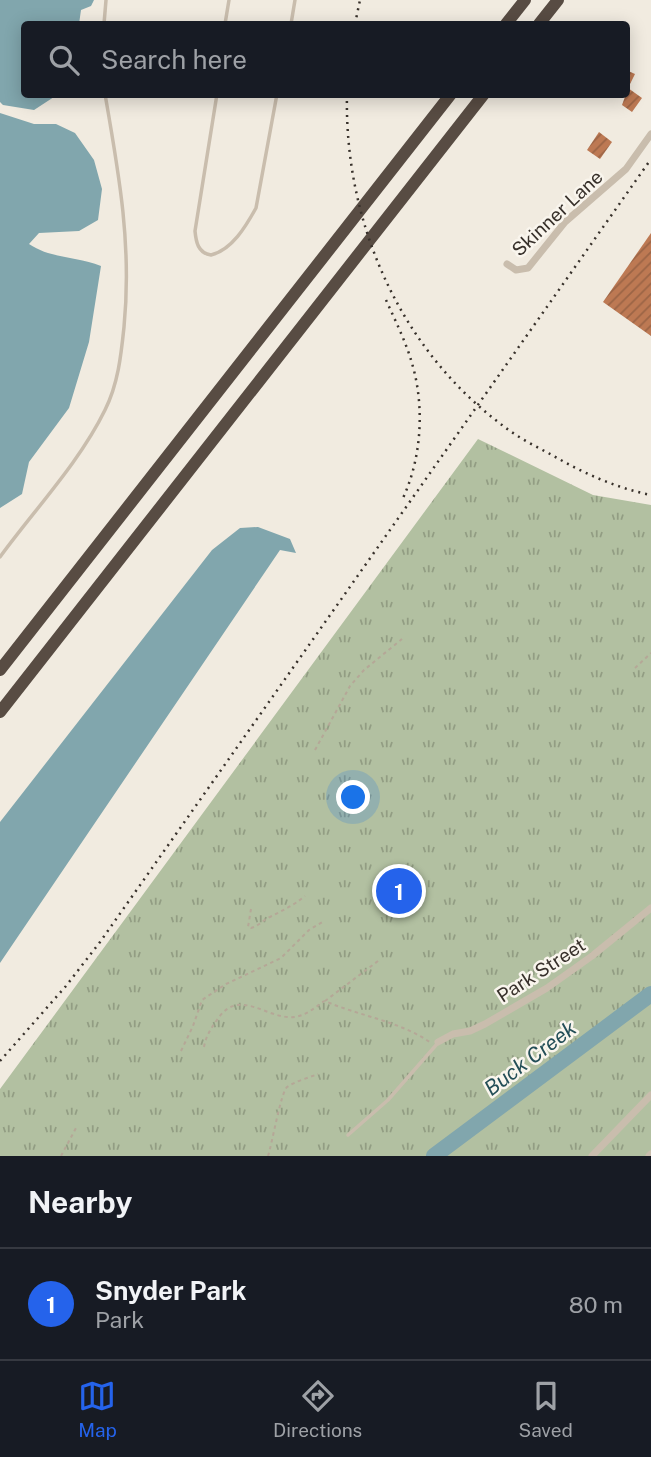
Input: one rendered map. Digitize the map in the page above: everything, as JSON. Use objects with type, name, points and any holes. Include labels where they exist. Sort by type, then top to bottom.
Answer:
[{"type":"highway","points":[[508,21],[525,0]]},
{"type":"highway","points":[[541,21],[558,0]]},
{"type":"highway","points":[[0,670],[448,98]]},
{"type":"highway","points":[[0,712],[481,98]]},
{"type":"street","name":"Skinner Lane","points":[[507,264],[516,270],[528,268],[565,222],[626,169],[651,134]]},
{"type":"street","name":"Park Street","points":[[435,1043],[485,1024],[535,995],[593,956],[651,908]]},
{"type":"street","points":[[592,1156],[651,1095]]},
{"type":"lane","points":[[104,21],[106,0]]},
{"type":"lane","points":[[226,21],[229,0]]},
{"type":"lane","points":[[291,21],[295,0]]},
{"type":"lane","points":[[0,557],[98,425],[111,398],[119,371],[126,304],[126,230],[106,98]]},
{"type":"lane","points":[[216,98],[195,231],[198,247],[202,252],[211,255],[224,250],[232,243],[256,208],[276,98]]},
{"type":"lane","points":[[348,1135],[388,1100],[435,1043]]},
{"type":"path","points":[[315,750],[350,686],[364,670],[402,639]]},
{"type":"path","points":[[635,668],[651,653]]},
{"type":"path","points":[[251,909],[248,927],[251,928],[288,910],[304,896]]},
{"type":"path","points":[[181,1051],[194,1026],[202,1000],[226,984],[281,958],[309,930],[324,921]]},
{"type":"path","points":[[204,1046],[212,1026],[230,1007],[250,1005],[277,1016],[294,1017],[312,1010],[378,961]]},
{"type":"path","points":[[325,1001],[347,1011],[401,1027],[435,1043]]},
{"type":"path","points":[[268,1156],[277,1128],[282,1093],[286,1088],[317,1074]]},
{"type":"path","points":[[61,1156],[76,1128]]},
{"type":"green space","points":[[478,439],[593,495],[651,505],[651,1156],[0,1156],[0,1089]]},
{"type":"water","points":[[0,0],[94,0],[91,6],[81,10],[79,21],[21,21],[21,98],[52,98],[34,110],[3,105],[0,102]]},
{"type":"water","points":[[0,113],[34,124],[56,124],[75,133],[94,160],[102,189],[98,220],[79,231],[39,233],[29,244],[55,255],[101,266],[89,342],[69,408],[29,462],[22,494],[0,508]]},
{"type":"water","points":[[258,527],[290,539],[296,553],[280,550],[0,963],[0,822],[212,550],[240,528]]},
{"type":"building","points":[[630,89],[642,98],[632,112],[622,105],[625,98],[630,98]]},
{"type":"building","points":[[599,132],[612,142],[600,159],[587,150]]},
{"type":"building","points":[[651,233],[651,336],[603,302]]},
{"type":"waterway","name":"Buck Creek","points":[[434,1156],[651,994]]},
{"type":"railway","points":[[356,21],[360,0]]},
{"type":"railway","points":[[347,98],[355,188],[368,234],[385,278],[407,320],[434,359],[466,394],[520,437],[600,479],[651,495]]},
{"type":"railway","points":[[0,1061],[66,986],[100,942],[651,159]]},
{"type":"railway","points":[[386,300],[409,352],[420,412],[418,448],[403,498]]},
{"type":"place","name":"Snyder Park","points":[[399,891]]}]
